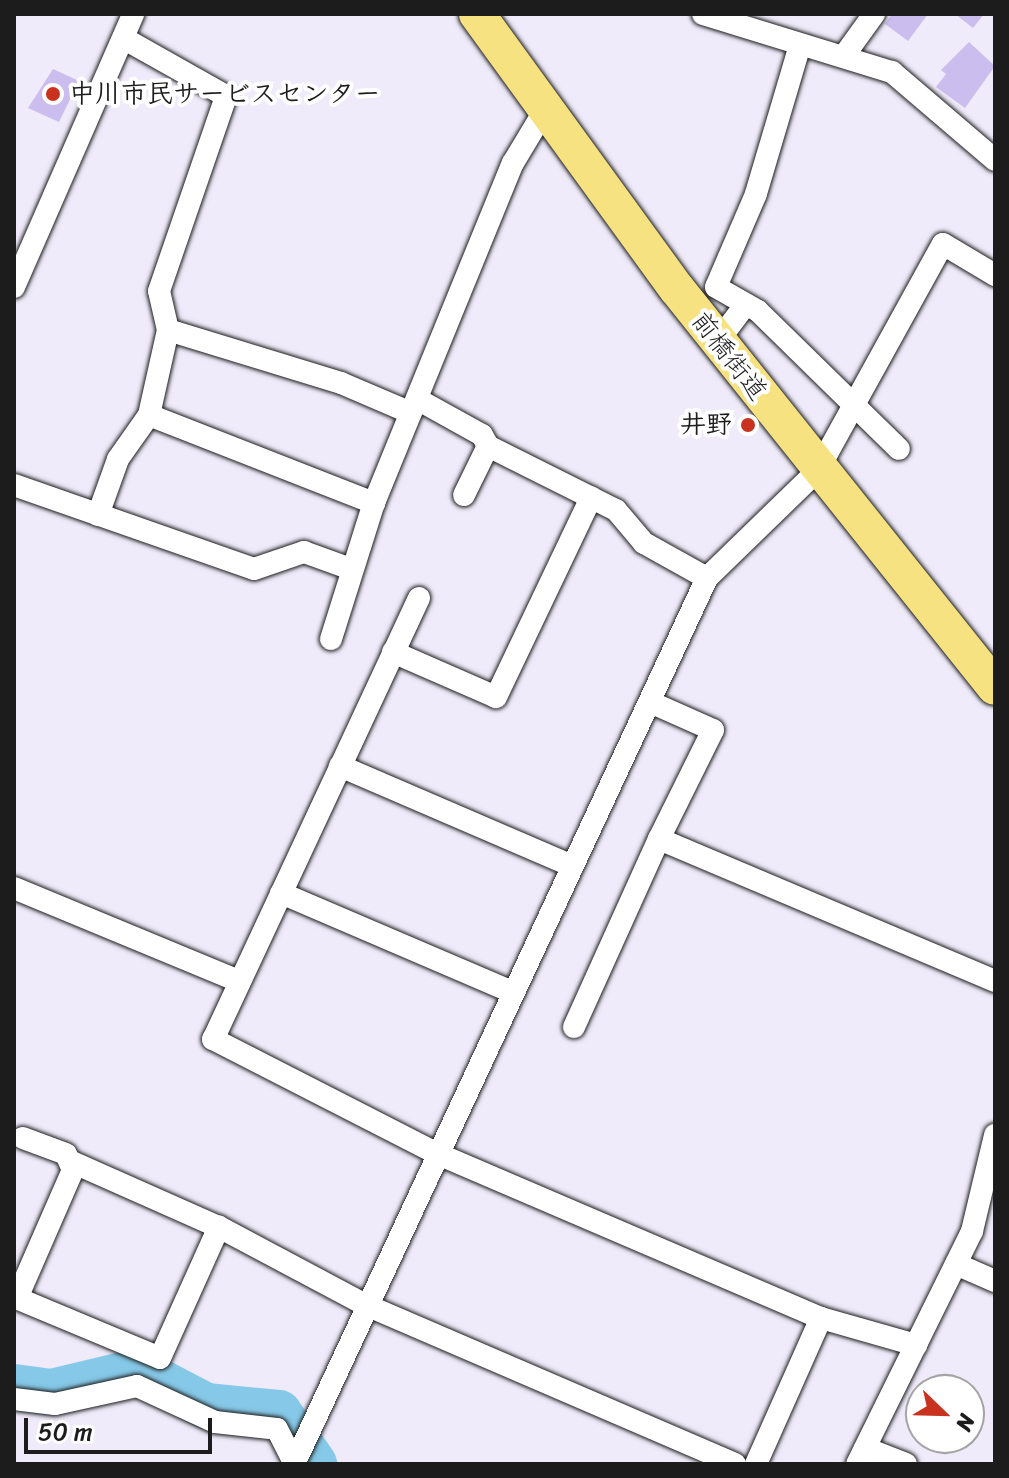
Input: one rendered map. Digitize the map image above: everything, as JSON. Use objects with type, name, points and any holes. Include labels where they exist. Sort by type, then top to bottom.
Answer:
[{"type":"main road","name":"前橋街道","points":[[477,14],[718,341],[818,470],[995,687]]},
{"type":"street","points":[[14,287],[133,14]]},
{"type":"street","points":[[846,53],[874,14]]},
{"type":"street","points":[[715,16],[800,45],[846,53],[892,72],[995,160]]},
{"type":"street","points":[[98,515],[118,459],[149,415],[168,330],[159,291],[226,96],[123,38]]},
{"type":"street","points":[[800,45],[756,194],[716,287],[746,304],[856,400],[899,449]]},
{"type":"street","points":[[331,639],[374,503],[513,163],[546,108]]},
{"type":"street","points":[[296,1461],[707,578],[818,470],[943,244],[995,275]]},
{"type":"street","points":[[718,341],[746,304]]},
{"type":"street","points":[[168,330],[414,406],[482,435],[488,446],[616,510],[644,543],[707,578]]},
{"type":"street","points":[[149,415],[374,503]]},
{"type":"street","points":[[464,495],[488,446]]},
{"type":"street","points":[[14,485],[254,569],[304,552],[351,569]]},
{"type":"street","points":[[393,652],[496,697],[591,498]]},
{"type":"street","points":[[419,598],[213,1039],[438,1154],[821,1318],[916,1345]]},
{"type":"street","points":[[574,1027],[659,839],[713,730],[650,702]]},
{"type":"street","points":[[340,766],[572,866]]},
{"type":"street","points":[[659,839],[995,981]]},
{"type":"street","points":[[14,888],[238,981]]},
{"type":"street","points":[[281,893],[512,992]]},
{"type":"street","points":[[906,1464],[861,1456],[972,1231],[995,1135]]},
{"type":"street","points":[[23,1138],[219,1227],[366,1305],[735,1464]]},
{"type":"street","points":[[72,1162],[16,1298],[160,1358],[219,1227]]},
{"type":"street","points":[[956,1264],[995,1281]]},
{"type":"street","points":[[756,1464],[821,1318]]},
{"type":"street","points":[[14,1399],[55,1404],[137,1386],[215,1422],[277,1429],[296,1461]]},
{"type":"building","points":[[892,14],[928,14],[908,41],[885,24]]},
{"type":"building","points":[[955,14],[984,14],[973,28]]},
{"type":"building","points":[[969,42],[995,66],[965,108],[936,87],[946,74],[941,70]]},
{"type":"building","name":"中川市民サービスセンター","points":[[53,69],[79,81],[59,122],[28,108]]},
{"type":"waterway","points":[[14,1387],[51,1392],[139,1371],[206,1406],[279,1413],[314,1464]]},
{"type":"place","name":"中川市民サービスセンター","points":[[53,94]]},
{"type":"place","name":"井野","points":[[748,425]]}]
